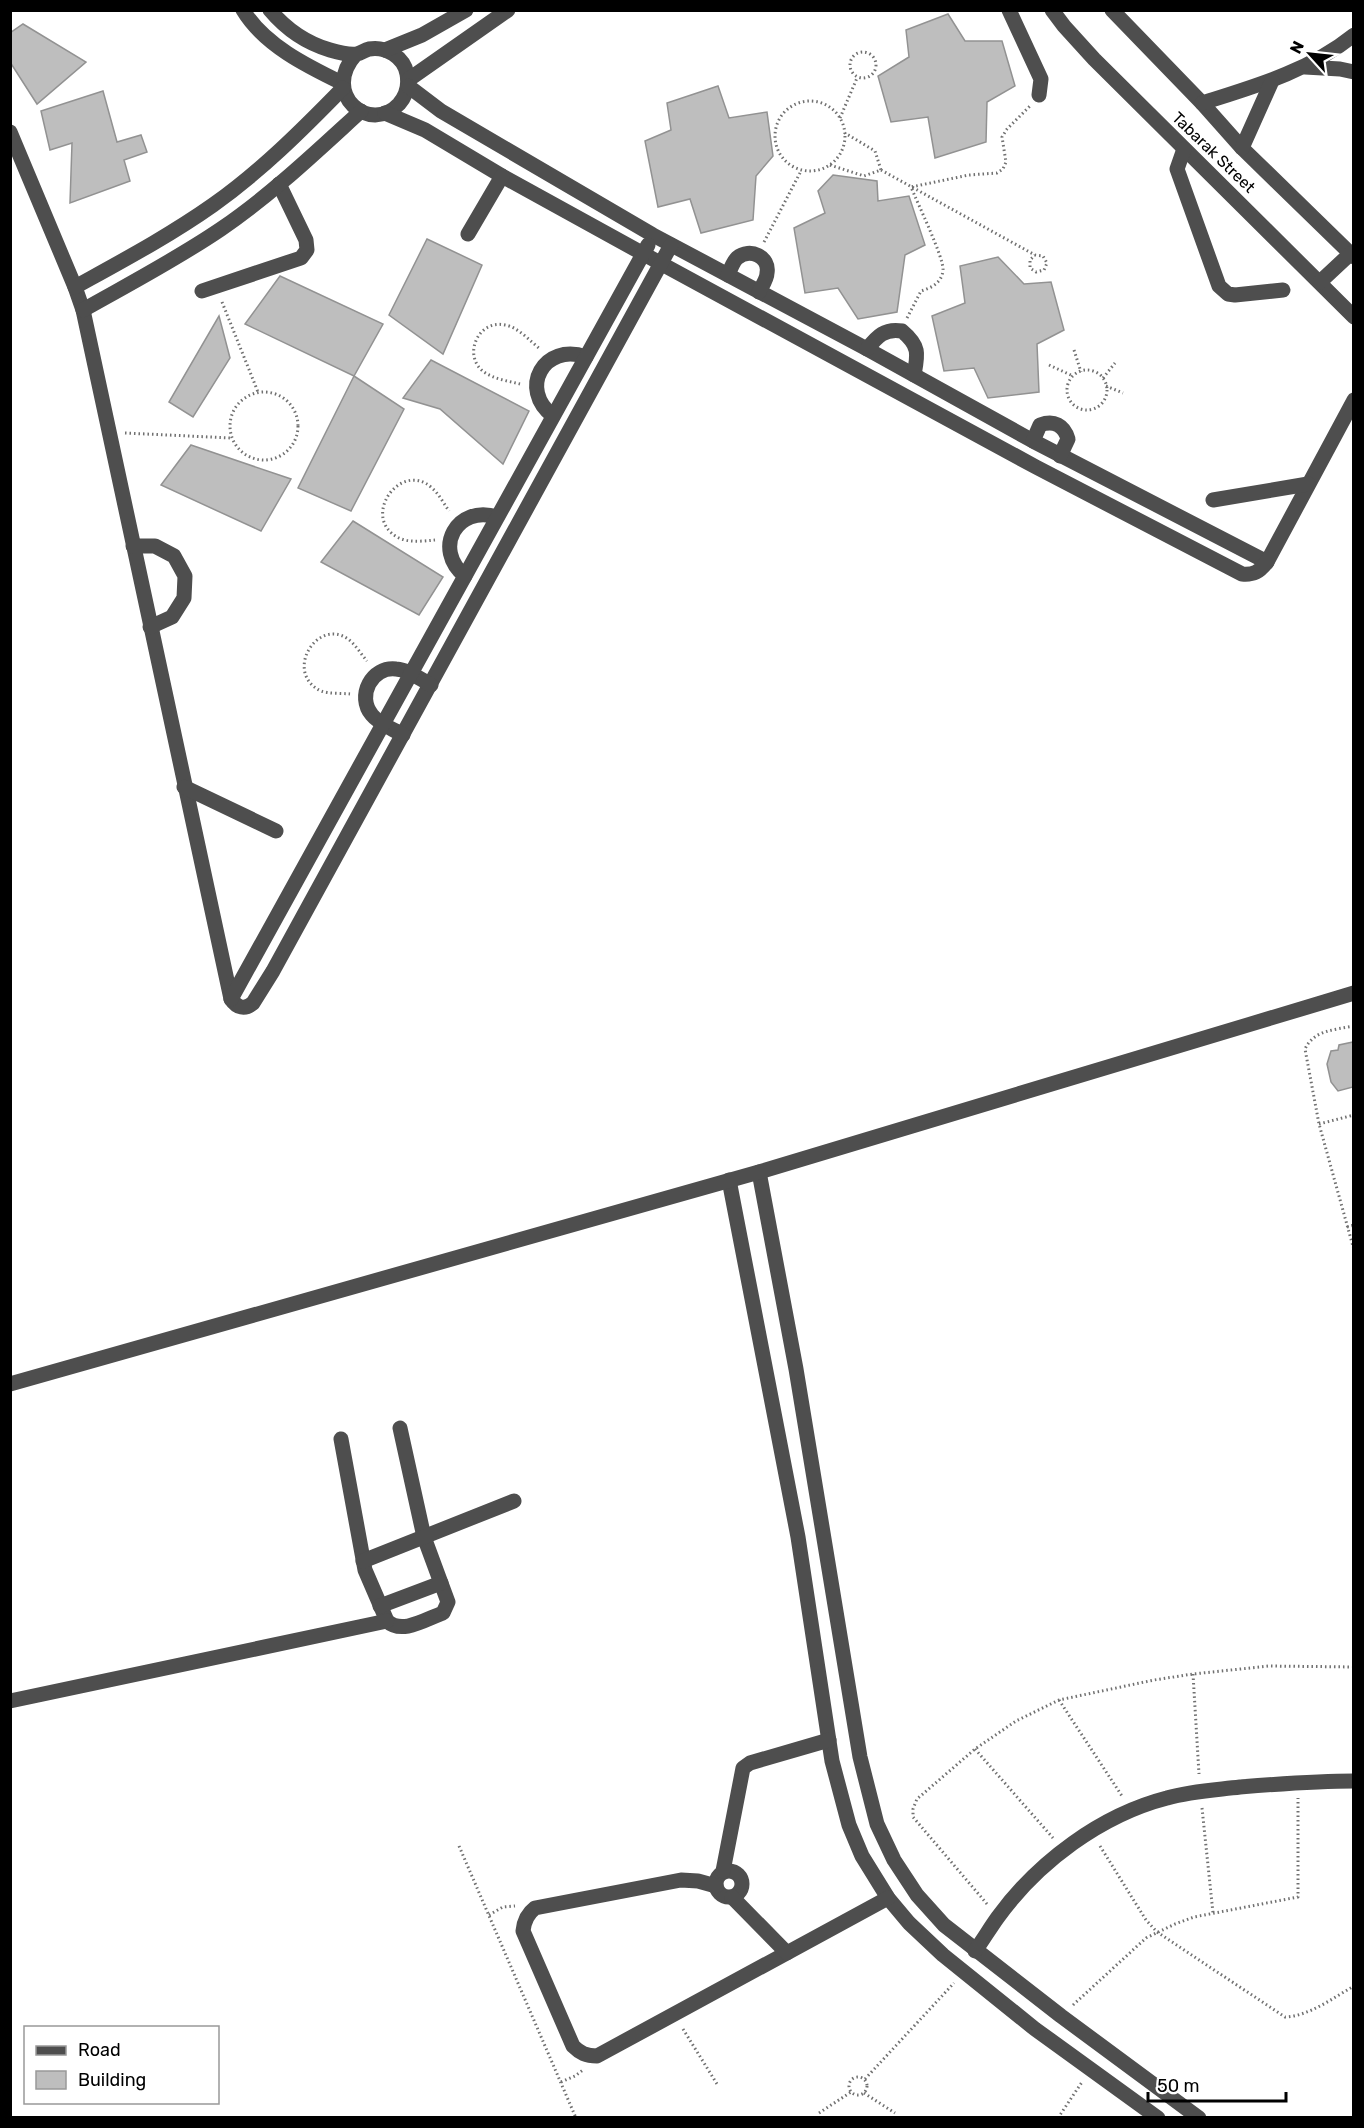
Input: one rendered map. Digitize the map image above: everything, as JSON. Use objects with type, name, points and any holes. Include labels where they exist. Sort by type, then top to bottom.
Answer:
[{"type":"street","points":[[243,10],[264,34],[343,86]]},
{"type":"street","points":[[270,10],[288,29],[308,42],[331,51],[356,54],[370,49],[386,50],[422,35],[466,10]]},
{"type":"street","points":[[385,113],[400,102],[408,83],[508,10]]},
{"type":"street","points":[[1009,10],[1041,79],[1039,95]]},
{"type":"street","name":"Tabarak Street","points":[[1053,10],[1064,26],[1094,59],[1353,317]]},
{"type":"street","name":"Tabarak Street","points":[[1112,10],[1242,148],[1352,256]]},
{"type":"street","points":[[1202,103],[1272,81],[1305,67],[1353,35]]},
{"type":"street","points":[[386,50],[401,60],[406,70],[408,83],[441,111],[653,235],[867,349],[1060,456],[1266,562]]},
{"type":"street","points":[[356,54],[344,72],[343,86],[346,98],[361,111],[373,114],[385,113],[425,130],[502,177],[643,254],[1036,467],[1242,574],[1252,575],[1261,570],[1353,400]]},
{"type":"street","points":[[1305,67],[1353,72]]},
{"type":"street","points":[[1242,148],[1272,81]]},
{"type":"street","points":[[75,287],[164,237],[213,205],[266,164],[343,86]]},
{"type":"street","points":[[83,310],[188,251],[223,228],[279,184],[361,111]]},
{"type":"street","points":[[10,132],[83,310],[231,999],[235,1005],[243,1008],[253,1003],[404,735],[671,245]]},
{"type":"street","points":[[1184,149],[1177,169],[1219,286],[1228,294],[1235,295],[1283,290]]},
{"type":"street","points":[[468,234],[502,177]]},
{"type":"street","points":[[209,288],[301,258],[307,250],[306,240],[279,184]]},
{"type":"street","points":[[231,999],[653,235]]},
{"type":"street","points":[[728,275],[736,258],[746,253],[757,254],[766,262],[767,273],[759,292]]},
{"type":"street","points":[[1320,282],[1352,256]]},
{"type":"street","points":[[867,349],[880,334],[888,330],[902,331],[914,343],[918,355],[914,375]]},
{"type":"street","points":[[553,416],[541,404],[536,387],[540,371],[552,358],[569,354],[586,357]]},
{"type":"street","points":[[1033,441],[1040,425],[1054,423],[1061,426],[1068,439],[1060,456]]},
{"type":"street","points":[[1213,500],[1308,484]]},
{"type":"street","points":[[465,576],[454,565],[450,557],[450,540],[459,525],[473,516],[482,514],[497,517]]},
{"type":"street","points":[[133,546],[155,546],[174,556],[185,576],[184,598],[172,617],[150,627]]},
{"type":"street","points":[[404,735],[383,724],[370,713],[365,696],[371,680],[378,673],[394,669],[411,674],[431,685]]},
{"type":"street","points":[[184,788],[276,831]]},
{"type":"street","points":[[10,1384],[759,1172],[1353,993]]},
{"type":"street","points":[[759,1172],[796,1369],[865,1778],[877,1824],[894,1860],[917,1895],[944,1925],[975,1951],[1199,2118]]},
{"type":"street","points":[[729,1180],[796,1526],[838,1786],[849,1825],[862,1856],[888,1898],[909,1923],[964,1973],[1035,2029],[1158,2118]]},
{"type":"street","points":[[341,1439],[363,1561],[387,1621],[393,1627],[403,1628],[443,1613],[448,1602],[424,1537],[400,1428]]},
{"type":"street","points":[[363,1561],[514,1500]]},
{"type":"street","points":[[380,1606],[441,1582]]},
{"type":"street","points":[[10,1701],[387,1621]]},
{"type":"street","points":[[723,1871],[743,1768],[750,1763],[829,1740]]},
{"type":"street","points":[[838,1786],[865,1778]]},
{"type":"street","points":[[975,1951],[998,1916],[1026,1884],[1064,1851],[1091,1832],[1131,1810],[1166,1798],[1200,1791],[1298,1782],[1353,1781]]},
{"type":"street","points":[[732,1897],[741,1890],[742,1879],[734,1871],[723,1871],[718,1875],[716,1886],[721,1895],[732,1897],[787,1953]]},
{"type":"street","points":[[716,1886],[698,1881],[681,1880],[535,1908],[530,1912],[523,1931],[573,2046],[579,2052],[588,2056],[597,2056],[888,1898]]},
{"type":"path","points":[[861,52],[869,53],[875,59],[876,67],[873,75],[865,79],[857,78],[851,72],[849,63],[853,56],[861,52]]},
{"type":"path","points":[[840,118],[857,78]]},
{"type":"path","points":[[911,187],[969,175],[997,173],[1003,169],[1006,162],[1002,137],[1006,129],[1039,95]]},
{"type":"path","points":[[804,101],[818,102],[831,108],[840,118],[845,133],[844,145],[838,156],[830,165],[816,171],[801,171],[789,165],[780,155],[775,142],[776,128],[781,116],[791,106],[804,101]]},
{"type":"path","points":[[845,133],[875,151],[881,170],[1035,255],[1043,256],[1047,263],[1044,270],[1036,272],[1030,268],[1030,260],[1035,255]]},
{"type":"path","points":[[830,165],[864,176],[881,170]]},
{"type":"path","points":[[757,254],[801,171]]},
{"type":"path","points":[[902,331],[916,296],[921,291],[932,288],[940,280],[943,269],[937,248],[911,187]]},
{"type":"path","points":[[209,288],[258,392]]},
{"type":"path","points":[[536,387],[493,377],[483,372],[476,363],[473,351],[475,340],[482,331],[492,325],[504,324],[515,329],[552,358]]},
{"type":"path","points":[[1074,350],[1081,372]]},
{"type":"path","points":[[1103,378],[1115,363]]},
{"type":"path","points":[[1049,365],[1074,376]]},
{"type":"path","points":[[1089,371],[1103,378],[1107,394],[1103,402],[1097,407],[1081,409],[1074,405],[1067,391],[1074,376],[1089,371]]},
{"type":"path","points":[[1106,386],[1124,393]]},
{"type":"path","points":[[258,392],[272,393],[285,398],[294,409],[298,423],[297,437],[290,450],[278,458],[264,461],[250,458],[238,450],[231,438],[230,423],[234,409],[244,398],[258,392]]},
{"type":"path","points":[[109,432],[231,438]]},
{"type":"path","points":[[450,540],[412,542],[398,538],[387,528],[382,515],[384,501],[392,489],[398,485],[419,481],[432,488],[459,525]]},
{"type":"path","points":[[365,696],[322,692],[311,684],[305,672],[304,658],[310,646],[321,637],[335,634],[348,638],[378,673]]},
{"type":"path","points":[[1353,1026],[1317,1034],[1309,1041],[1305,1049],[1319,1124],[1353,1250]]},
{"type":"path","points":[[1319,1124],[1353,1115]]},
{"type":"path","points":[[1347,1227],[1353,1225]]},
{"type":"path","points":[[998,1916],[913,1817],[917,1799],[975,1749],[1016,1721],[1059,1700],[1193,1674],[1269,1666],[1353,1667]]},
{"type":"path","points":[[1059,1700],[1131,1810]]},
{"type":"path","points":[[975,1749],[1064,1851]]},
{"type":"path","points":[[1061,2016],[1146,1938],[1157,1932],[1194,1917],[1298,1897],[1298,1782]]},
{"type":"path","points":[[1091,1832],[1146,1920],[1157,1932],[1285,2017],[1295,2017],[1306,2012],[1353,1986]]},
{"type":"path","points":[[459,1846],[576,2118]]},
{"type":"path","points":[[865,2079],[964,1973]]},
{"type":"path","points":[[674,2015],[717,2084]]},
{"type":"path","points":[[1058,2118],[1091,2069]]},
{"type":"path","points":[[857,2076],[865,2079],[867,2087],[864,2093],[859,2095],[851,2092],[848,2085],[850,2080],[857,2076]]},
{"type":"path","points":[[819,2113],[851,2092]]},
{"type":"path","points":[[864,2093],[896,2114]]},
{"type":"building","points":[[948,14],[965,41],[1002,41],[1015,86],[987,102],[986,142],[935,158],[928,117],[891,122],[878,76],[909,57],[906,30]]},
{"type":"building","points":[[23,24],[86,62],[37,104],[10,62],[10,33]]},
{"type":"building","points":[[718,86],[729,118],[767,112],[773,156],[756,176],[753,220],[701,233],[690,199],[658,207],[645,141],[671,130],[667,103]]},
{"type":"building","points":[[103,91],[117,142],[141,135],[147,152],[124,160],[130,181],[70,203],[72,143],[50,150],[41,111]]},
{"type":"building","points":[[833,175],[877,181],[878,201],[909,196],[925,245],[905,255],[897,312],[858,319],[838,288],[805,293],[794,228],[825,213],[818,191]]},
{"type":"building","points":[[427,239],[482,265],[443,354],[389,315]]},
{"type":"building","points":[[998,257],[1024,284],[1051,282],[1064,330],[1037,344],[1039,392],[988,398],[974,368],[944,371],[932,316],[965,303],[960,266]]},
{"type":"building","points":[[280,276],[383,324],[354,376],[245,324]]},
{"type":"building","points":[[219,316],[230,358],[193,417],[169,402]]},
{"type":"building","points":[[431,360],[529,411],[503,464],[440,409],[403,398]]},
{"type":"building","points":[[354,376],[404,409],[351,511],[298,488]]},
{"type":"building","points":[[191,445],[291,479],[261,531],[161,485]]},
{"type":"building","points":[[353,521],[443,577],[419,615],[321,562]]},
{"type":"building","points":[[1353,1042],[1353,1087],[1338,1091],[1331,1082],[1327,1064],[1331,1051],[1338,1050],[1339,1045]]}]
